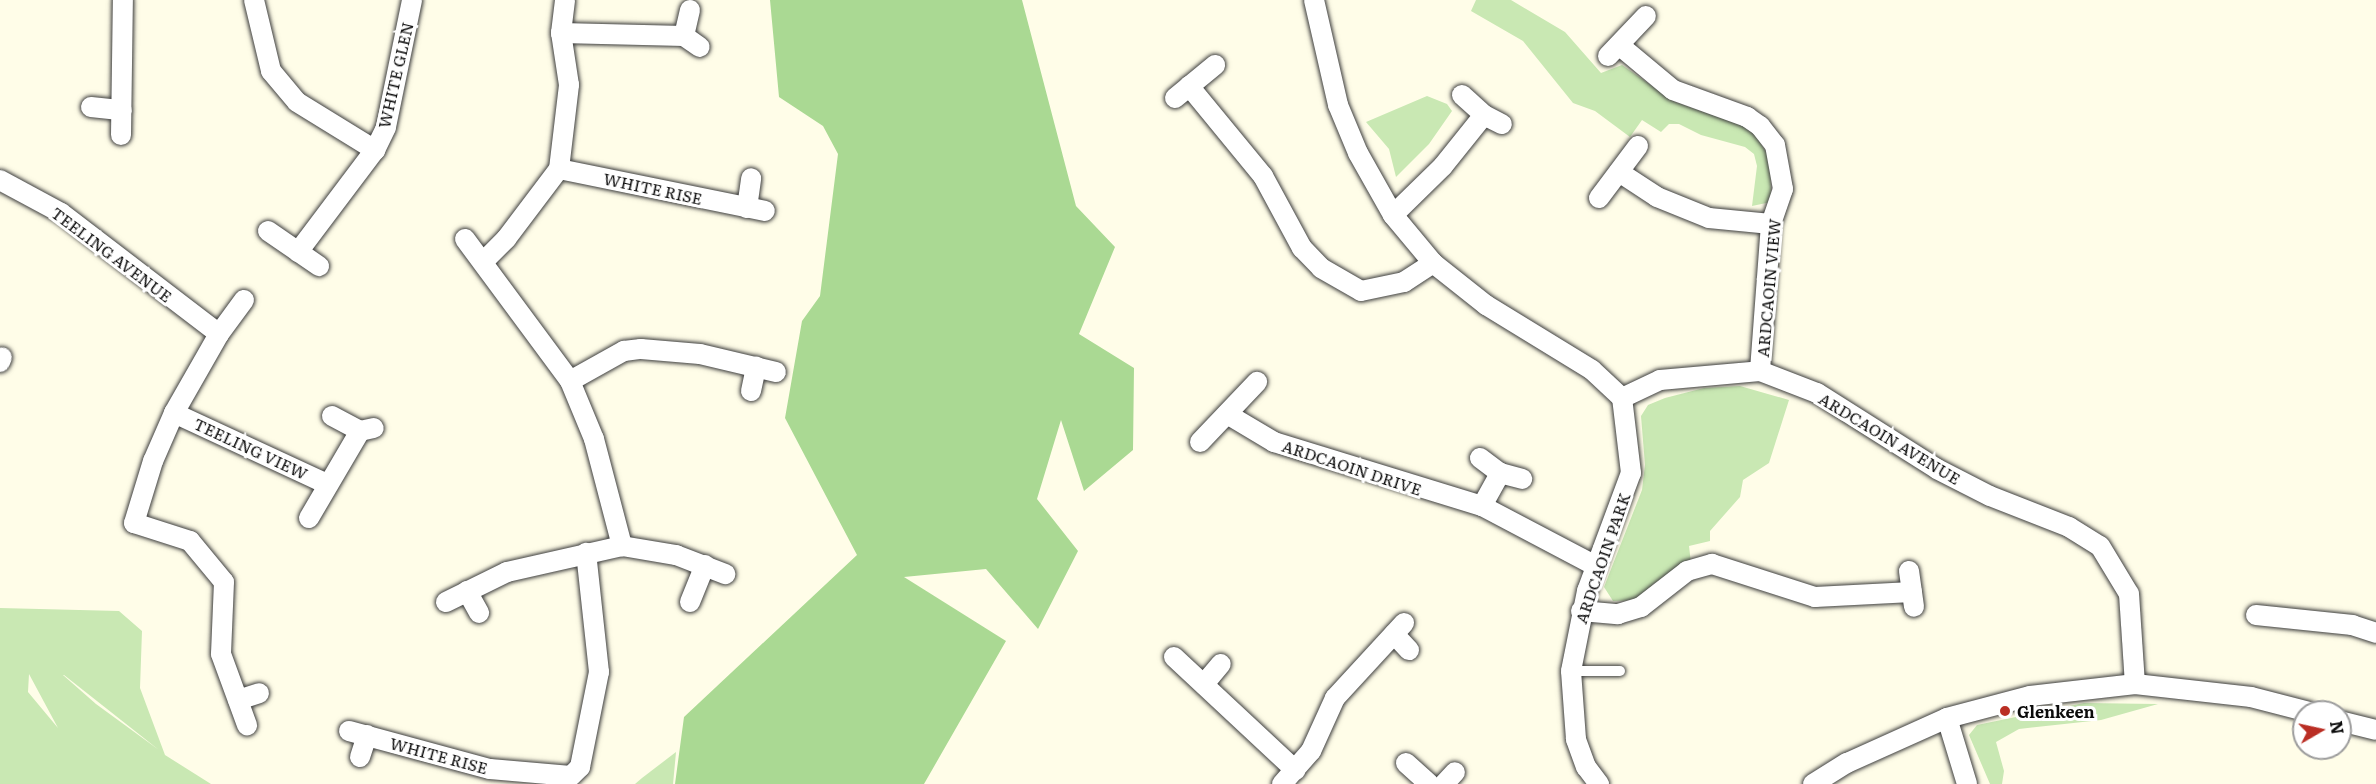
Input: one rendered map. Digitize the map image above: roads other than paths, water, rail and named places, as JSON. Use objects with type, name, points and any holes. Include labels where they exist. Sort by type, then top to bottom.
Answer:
[{"type":"street","points":[[121,135],[123,0]]},
{"type":"street","name":"WHITE GLEN","points":[[254,0],[272,71],[297,102],[375,150]]},
{"type":"street","name":"WHITE GLEN","points":[[298,252],[375,150],[386,127],[412,0]]},
{"type":"street","points":[[483,262],[506,239],[559,169],[569,85],[561,33],[565,0]]},
{"type":"street","points":[[1314,0],[1338,105],[1358,153],[1393,215],[1433,263],[1486,305],[1592,370],[1622,398]]},
{"type":"street","points":[[561,33],[692,42],[690,10]]},
{"type":"street","name":"ARDCAOIN VIEW","points":[[1646,16],[1613,50],[1672,90],[1760,126],[1775,145],[1781,163],[1783,189],[1771,224],[1760,371]]},
{"type":"street","points":[[1215,65],[1182,92],[1263,176],[1302,248],[1320,268],[1361,291],[1404,282],[1433,263]]},
{"type":"street","points":[[1462,95],[1484,115],[1502,124]]},
{"type":"street","points":[[91,107],[122,110]]},
{"type":"street","points":[[1393,215],[1443,166],[1484,115]]},
{"type":"street","points":[[1599,198],[1638,146]]},
{"type":"street","name":"WHITE RISE","points":[[559,169],[756,209],[751,178]]},
{"type":"street","points":[[1619,171],[1657,197],[1709,218],[1771,224]]},
{"type":"street","name":"TEELING AVENUE","points":[[0,180],[62,213],[219,334]]},
{"type":"street","points":[[268,231],[319,266]]},
{"type":"street","points":[[465,239],[570,381],[594,439],[622,546]]},
{"type":"street","points":[[244,300],[219,334],[174,413],[153,461],[134,524],[190,541],[224,582],[221,654],[247,725]]},
{"type":"street","points":[[570,381],[624,351],[641,349],[700,354],[776,372]]},
{"type":"street","points":[[751,392],[756,367]]},
{"type":"street","name":"ARDCAOIN AVENUE","points":[[1622,398],[1660,380],[1760,371],[1817,393],[1937,469],[1990,496],[2038,512],[2100,546],[2129,594],[2135,684]]},
{"type":"street","points":[[1200,442],[1257,382]]},
{"type":"street","name":"ARDCAOIN PARK","points":[[1599,784],[1586,767],[1576,739],[1570,671],[1581,610],[1631,473],[1622,398]]},
{"type":"street","name":"TEELING VIEW","points":[[174,413],[327,484]]},
{"type":"street","name":"ARDCAOIN DRIVE","points":[[1227,414],[1274,442],[1482,506],[1596,566]]},
{"type":"street","name":"TEELING VIEW","points":[[309,518],[327,484],[367,430],[332,416]]},
{"type":"street","points":[[1480,458],[1500,473],[1522,479]]},
{"type":"street","points":[[1482,506],[1500,473]]},
{"type":"street","points":[[446,602],[507,572],[622,546],[676,555],[725,574]]},
{"type":"street","name":"WHITE RISE","points":[[360,757],[358,733],[490,769],[571,776],[580,767],[599,672],[586,553]]},
{"type":"street","points":[[1581,610],[1618,614],[1641,607],[1687,571],[1712,564],[1815,597],[1913,600],[1909,571]]},
{"type":"street","points":[[690,602],[705,565]]},
{"type":"street","points":[[467,591],[480,613]]},
{"type":"street","points":[[2256,615],[2352,625],[2376,633]]},
{"type":"street","points":[[1174,657],[1204,684],[1288,777],[1311,751],[1335,698],[1399,629],[1409,650]]},
{"type":"street","points":[[1204,684],[1221,664]]},
{"type":"street","points":[[1813,784],[1847,763],[1947,718],[2030,696],[2135,684],[2251,697],[2292,707]]},
{"type":"street","points":[[238,700],[259,693]]},
{"type":"street","points":[[1947,718],[1967,784]]},
{"type":"street","points":[[2352,724],[2376,730]]},
{"type":"street","points":[[1406,763],[1429,784]]},
{"type":"lane","points":[[1570,671],[1620,671]]},
{"type":"place","name":"Glenkeen","points":[[2005,711]]}]
